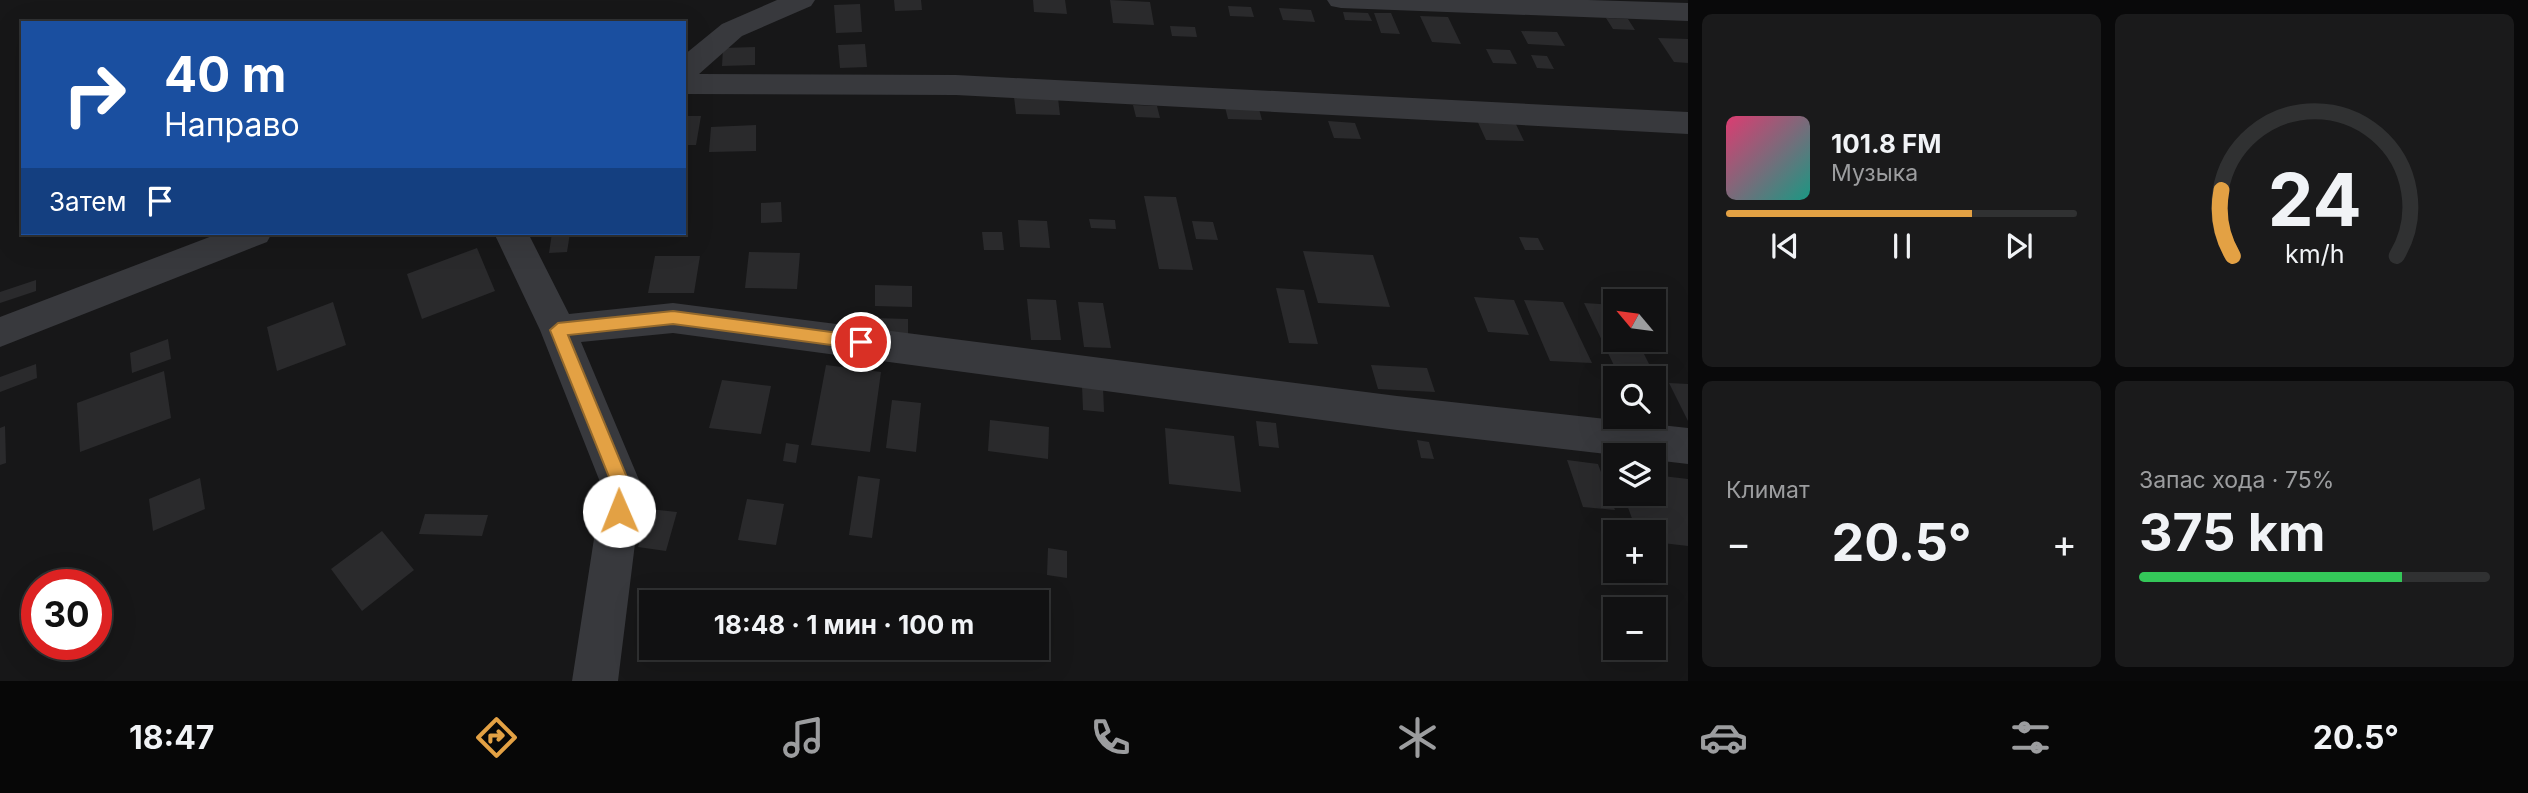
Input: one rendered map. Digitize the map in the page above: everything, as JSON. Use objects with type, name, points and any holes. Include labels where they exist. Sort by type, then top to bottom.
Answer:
[{"type":"street","points":[[686,69],[732,30],[801,0]]},
{"type":"street","points":[[1341,0],[1688,12]]},
{"type":"street","points":[[686,84],[970,85],[1688,122]]},
{"type":"street","points":[[512,235],[524,267],[548,306],[622,487],[595,681]]},
{"type":"street","points":[[558,330],[673,318],[1397,413],[1688,446]]},
{"type":"lane","points":[[0,332],[251,235]]},
{"type":"building","points":[[894,0],[921,0],[922,10],[895,11]]},
{"type":"building","points":[[1033,0],[1065,0],[1067,14],[1034,12]]},
{"type":"building","points":[[1110,0],[1150,2],[1154,25],[1113,23]]},
{"type":"building","points":[[860,4],[862,32],[836,33],[834,5]]},
{"type":"building","points":[[1228,6],[1251,7],[1254,17],[1230,16]]},
{"type":"building","points":[[1279,8],[1311,10],[1315,22],[1283,20]]},
{"type":"building","points":[[1343,12],[1368,13],[1372,21],[1345,20]]},
{"type":"building","points":[[1374,13],[1391,13],[1400,34],[1381,33]]},
{"type":"building","points":[[1420,16],[1448,17],[1461,44],[1432,42]]},
{"type":"building","points":[[1606,18],[1628,19],[1635,30],[1613,29]]},
{"type":"building","points":[[1170,26],[1195,27],[1197,37],[1172,36]]},
{"type":"building","points":[[1521,31],[1557,32],[1565,46],[1528,44]]},
{"type":"building","points":[[1658,38],[1688,39],[1688,63],[1674,62]]},
{"type":"building","points":[[865,44],[867,67],[840,68],[838,45]]},
{"type":"building","points":[[755,47],[755,65],[722,66],[723,48]]},
{"type":"building","points":[[1486,49],[1510,50],[1517,64],[1493,63]]},
{"type":"building","points":[[1531,55],[1547,56],[1554,69],[1537,68]]},
{"type":"building","points":[[1014,97],[1058,98],[1060,115],[1016,114]]},
{"type":"building","points":[[1224,103],[1258,105],[1262,120],[1228,119]]},
{"type":"building","points":[[1133,105],[1157,106],[1160,118],[1136,117]]},
{"type":"building","points":[[686,116],[701,116],[696,145],[686,145]]},
{"type":"building","points":[[1475,116],[1513,118],[1524,141],[1486,140]]},
{"type":"building","points":[[1328,121],[1355,123],[1361,139],[1334,138]]},
{"type":"building","points":[[756,125],[756,151],[709,152],[711,127]]},
{"type":"building","points":[[1144,196],[1176,197],[1193,270],[1159,269]]},
{"type":"building","points":[[781,202],[782,222],[761,223],[761,203]]},
{"type":"building","points":[[1089,219],[1115,220],[1116,229],[1091,228]]},
{"type":"building","points":[[1018,220],[1047,221],[1050,248],[1020,247]]},
{"type":"building","points":[[1192,221],[1213,222],[1218,240],[1196,239]]},
{"type":"building","points":[[982,232],[1002,232],[1004,250],[984,250]]},
{"type":"building","points":[[552,235],[570,235],[567,252],[549,253]]},
{"type":"building","points":[[1519,237],[1538,238],[1544,250],[1525,250]]},
{"type":"building","points":[[477,248],[495,291],[422,319],[407,274]]},
{"type":"building","points":[[1303,251],[1373,255],[1390,307],[1318,303]]},
{"type":"building","points":[[749,252],[800,253],[797,289],[745,288]]},
{"type":"building","points":[[655,256],[700,256],[694,293],[648,293]]},
{"type":"building","points":[[36,280],[36,291],[0,303],[0,292]]},
{"type":"building","points":[[875,285],[912,286],[912,307],[875,306]]},
{"type":"building","points":[[1276,288],[1304,290],[1318,344],[1289,343]]},
{"type":"building","points":[[1474,297],[1514,300],[1529,335],[1488,332]]},
{"type":"building","points":[[1027,299],[1056,300],[1061,340],[1031,340]]},
{"type":"building","points":[[1524,300],[1563,302],[1592,363],[1550,361]]},
{"type":"building","points":[[333,302],[346,345],[277,371],[267,327]]},
{"type":"building","points":[[1078,302],[1103,303],[1111,348],[1084,347]]},
{"type":"building","points":[[1584,303],[1603,304],[1603,343]]},
{"type":"building","points":[[872,318],[908,319],[908,339],[871,338]]},
{"type":"building","points":[[168,339],[171,359],[132,373],[130,353]]},
{"type":"building","points":[[1608,352],[1643,352],[1650,366],[1614,366]]},
{"type":"building","points":[[36,364],[37,378],[0,392],[0,377]]},
{"type":"building","points":[[826,365],[881,372],[870,452],[811,445]]},
{"type":"building","points":[[1371,365],[1427,368],[1435,392],[1378,389]]},
{"type":"building","points":[[164,371],[171,418],[80,452],[77,403]]},
{"type":"building","points":[[722,380],[771,386],[761,434],[709,428]]},
{"type":"building","points":[[1669,383],[1688,384],[1688,421]]},
{"type":"building","points":[[1082,385],[1103,387],[1104,412],[1083,410]]},
{"type":"building","points":[[892,400],[921,403],[916,452],[886,448]]},
{"type":"building","points":[[990,420],[1049,427],[1048,459],[988,451]]},
{"type":"building","points":[[1256,421],[1276,423],[1279,448],[1259,446]]},
{"type":"building","points":[[5,426],[6,463],[0,465],[0,428]]},
{"type":"building","points":[[1165,428],[1234,436],[1241,492],[1169,484]]},
{"type":"building","points":[[1417,440],[1429,442],[1434,459],[1421,458]]},
{"type":"building","points":[[786,443],[799,445],[796,463],[783,461]]},
{"type":"building","points":[[1567,460],[1598,464],[1603,478],[1603,506],[1614,506],[1615,510],[1583,507]]},
{"type":"building","points":[[858,476],[880,479],[872,538],[849,535]]},
{"type":"building","points":[[1666,476],[1688,479],[1688,546],[1666,543],[1666,520],[1633,520],[1627,506],[1666,506]]},
{"type":"building","points":[[200,478],[205,509],[153,531],[149,499]]},
{"type":"building","points":[[747,499],[784,504],[776,545],[738,540]]},
{"type":"building","points":[[649,509],[677,512],[666,551],[638,547]]},
{"type":"building","points":[[425,514],[488,515],[482,536],[419,534]]},
{"type":"building","points":[[382,531],[414,570],[362,611],[331,569]]},
{"type":"building","points":[[1048,548],[1067,551],[1067,578],[1047,575]]},
{"type":"route","points":[[619,511],[622,487],[558,330],[673,318],[861,342]]}]
